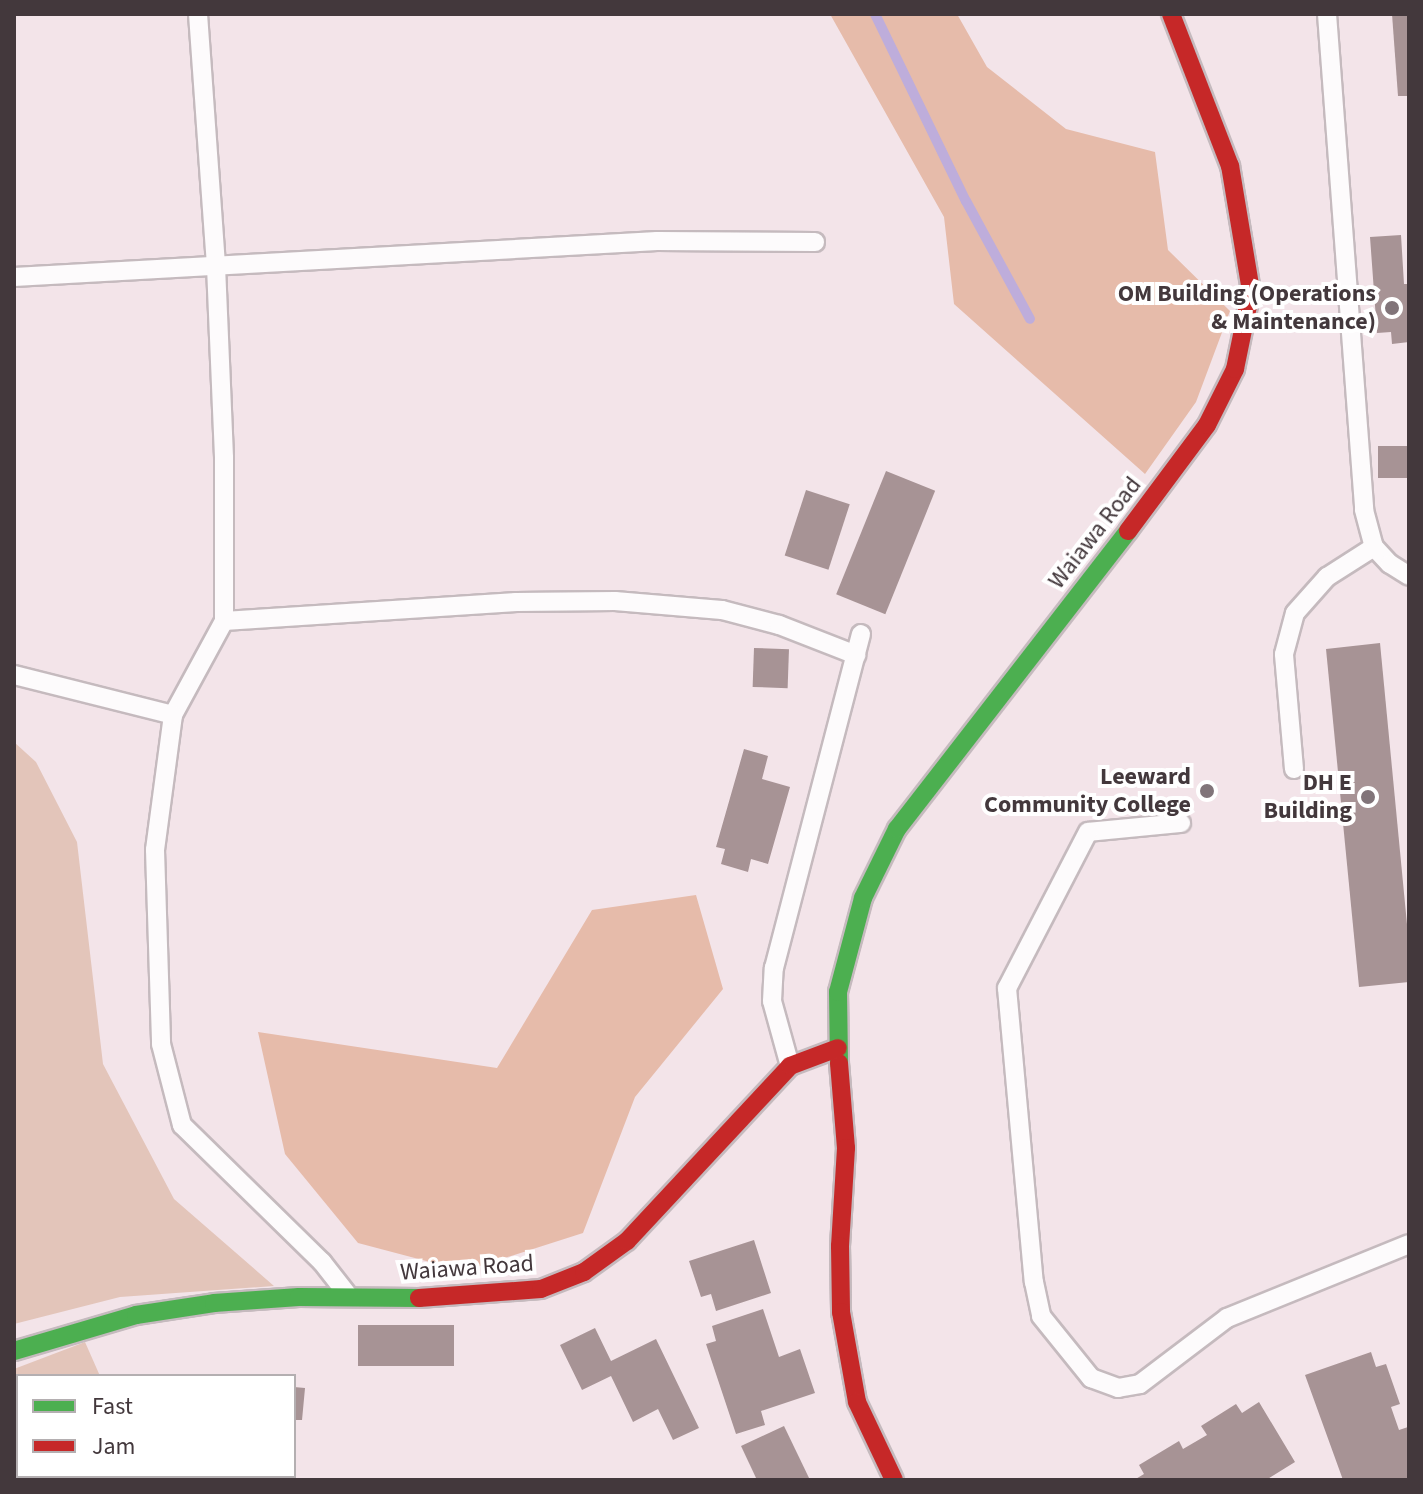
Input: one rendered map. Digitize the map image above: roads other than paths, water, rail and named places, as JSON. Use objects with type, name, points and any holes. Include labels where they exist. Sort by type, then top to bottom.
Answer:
[{"type":"street","name":"Waiawa Road","points":[[894,1480],[857,1402],[841,1312],[840,1246],[846,1148],[838,1048],[838,992],[863,898],[897,829],[1207,425],[1235,369],[1251,291],[1230,166],[1171,14]]},
{"type":"street","name":"Waiawa Road","points":[[14,1351],[136,1315],[214,1303],[349,1296],[410,1299],[528,1291],[584,1272],[627,1241],[669,1200],[790,1066],[838,1048]]},
{"type":"lane","points":[[198,14],[216,266],[224,458],[224,621],[173,715],[155,850],[161,1044],[182,1125],[322,1262],[349,1296]]},
{"type":"lane","points":[[1327,14],[1364,510],[1374,547],[1390,564],[1409,576]]},
{"type":"lane","points":[[14,277],[657,241],[815,242]]},
{"type":"lane","points":[[1294,769],[1284,654],[1295,613],[1327,577],[1374,547]]},
{"type":"lane","points":[[224,621],[516,602],[615,601],[722,610],[779,625],[856,655]]},
{"type":"lane","points":[[790,1066],[772,1001],[774,968],[861,634]]},
{"type":"lane","points":[[14,675],[173,715]]},
{"type":"lane","points":[[1181,823],[1088,832],[1007,988],[1034,1282],[1041,1316],[1091,1378],[1118,1388],[1140,1384],[1227,1318],[1259,1302],[1409,1244]]},
{"type":"waterway","points":[[875,14],[966,201],[1030,319]]},
{"type":"place","name":"OM Building (Operations & Maintenance)","points":[[1392,308]]},
{"type":"place","name":"Leeward Community College","points":[[1207,791]]},
{"type":"place","name":"DH E Building","points":[[1368,797]]}]
